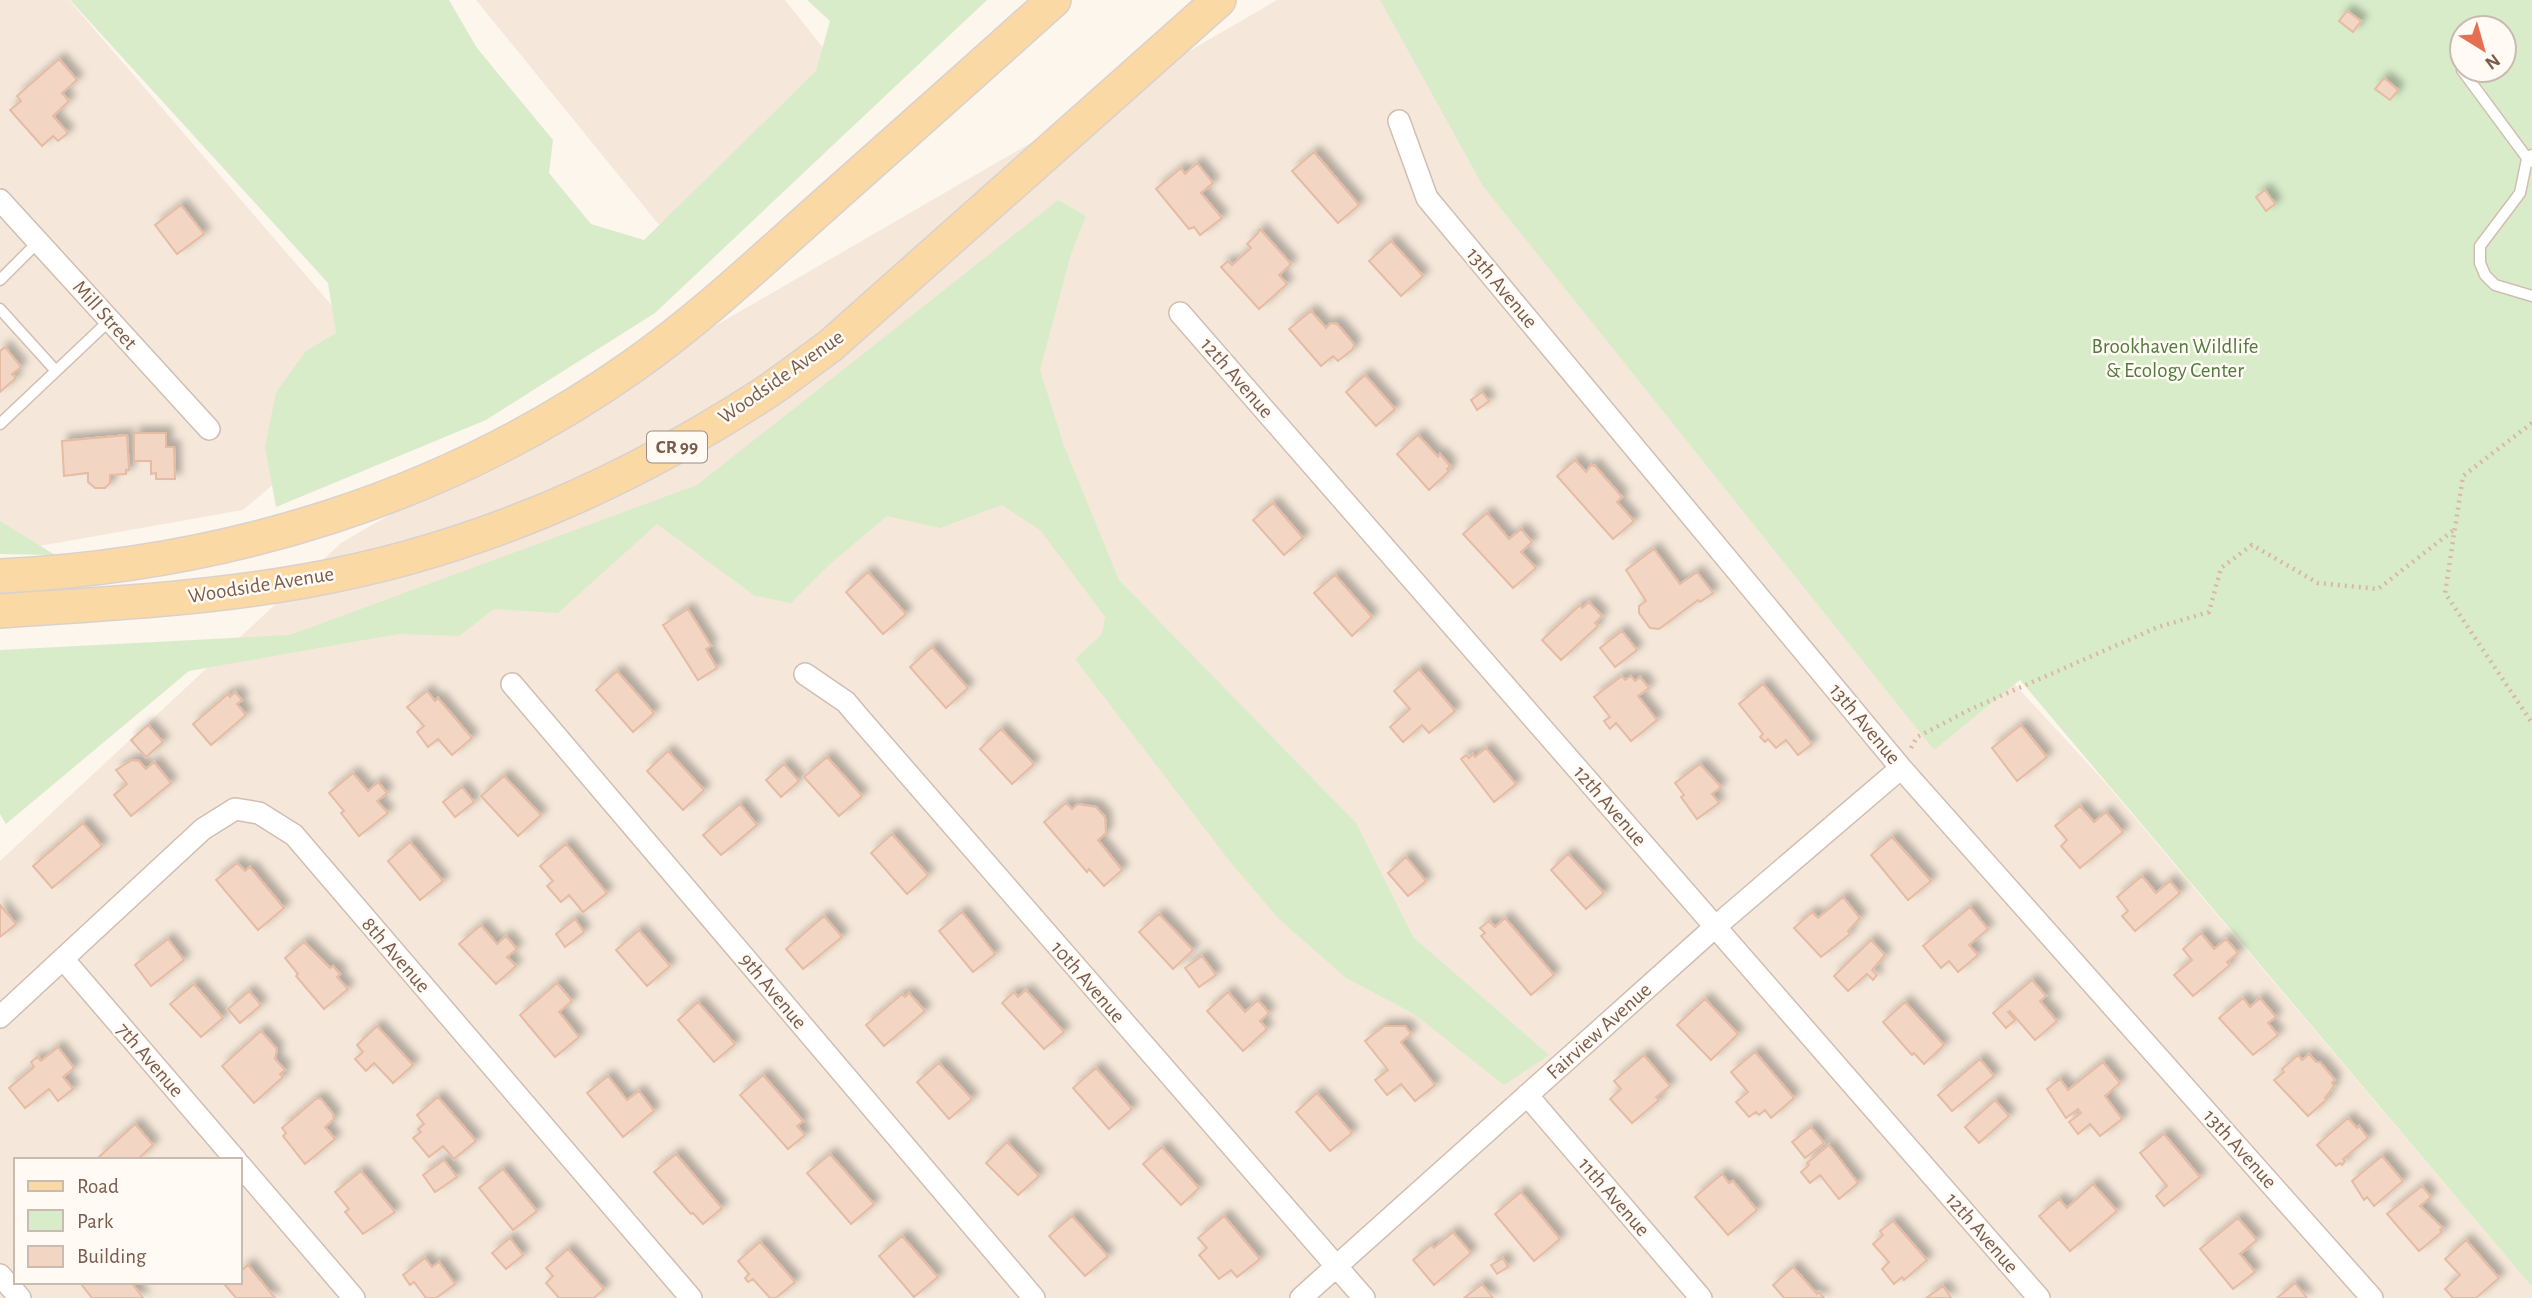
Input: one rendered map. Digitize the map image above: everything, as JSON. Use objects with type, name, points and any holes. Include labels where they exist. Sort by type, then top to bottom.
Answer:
[{"type":"main road","name":"Woodside Avenue","points":[[0,576],[107,568],[187,555],[272,536],[346,513],[420,484],[493,450],[566,410],[633,366],[697,317],[1054,0]]},
{"type":"main road","name":"Woodside Avenue","points":[[0,611],[225,593],[307,581],[466,541],[618,478],[692,438],[764,394],[830,346],[1219,0]]},
{"type":"street","name":"13th Avenue","points":[[1399,121],[1427,198],[1901,768],[2372,1298]]},
{"type":"street","name":"Mill Street","points":[[0,200],[209,429]]},
{"type":"street","name":"12th Avenue","points":[[1180,313],[2039,1298]]},
{"type":"street","name":"10th Avenue","points":[[804,674],[846,702],[1364,1298]]},
{"type":"street","name":"9th Avenue","points":[[512,684],[1034,1298]]},
{"type":"street","name":"Fairview Avenue","points":[[1301,1298],[1715,926],[1901,768]]},
{"type":"street","name":"8th Avenue","points":[[0,1017],[203,829],[235,809],[259,813],[294,835],[691,1298]]},
{"type":"street","name":"7th Avenue","points":[[64,960],[234,1158]]},
{"type":"street","name":"11th Avenue","points":[[1527,1095],[1701,1298]]},
{"type":"street","points":[[242,1167],[354,1298]]},
{"type":"street","points":[[0,1275],[20,1298]]},
{"type":"lane","points":[[2473,84],[2530,159],[2520,193],[2480,246],[2480,263],[2485,275],[2495,285],[2532,296]]},
{"type":"lane","points":[[0,280],[38,242]]},
{"type":"lane","points":[[0,309],[55,371]]},
{"type":"lane","points":[[0,424],[110,320]]},
{"type":"path","points":[[2532,423],[2463,476],[2445,593],[2532,723]]},
{"type":"path","points":[[1901,768],[1917,737],[1970,709],[2158,626],[2210,612],[2221,568],[2252,545],[2318,583],[2378,589],[2455,529]]},
{"type":"shaded area","points":[[0,0],[69,0],[396,380],[243,510],[0,553]]},
{"type":"shaded area","points":[[476,0],[785,0],[847,78],[664,231]]},
{"type":"shaded area","points":[[1277,0],[1384,0],[2103,780],[2532,1287],[2532,1298],[0,1298],[0,861],[341,543]]},
{"type":"green space","points":[[70,0],[449,0],[477,48],[553,140],[549,173],[591,224],[644,240],[816,71],[830,21],[807,0],[987,0],[655,313],[486,420],[276,507],[265,447],[276,392],[306,351],[336,333],[328,283]]},
{"type":"green space","name":"Brookhaven Wildlife & Ecology Center","points":[[1380,0],[2532,0],[2532,1287],[2020,680],[1934,750],[1483,186]]},
{"type":"green space","points":[[1058,200],[1086,216],[1071,254],[1040,370],[1064,446],[1119,580],[1356,823],[1413,937],[1549,1055],[1504,1085],[1414,1014],[1346,978],[1279,919],[1231,863],[1075,659],[1102,634],[1105,617],[1041,531],[1002,505],[940,528],[887,516],[830,564],[791,603],[755,596],[657,524],[558,613],[494,609],[459,636],[398,634],[189,671],[6,824],[0,814],[0,650],[290,635],[697,485]]},
{"type":"green space","points":[[0,521],[55,555],[0,554]]},
{"type":"building","points":[[2347,11],[2361,21],[2353,32],[2339,21]]},
{"type":"building","points":[[59,59],[77,80],[62,93],[69,101],[53,116],[68,133],[58,141],[53,136],[42,146],[10,110],[21,101],[17,96]]},
{"type":"building","points":[[2384,78],[2398,90],[2390,100],[2375,89]]},
{"type":"building","points":[[1314,152],[1359,205],[1338,223],[1292,171]]},
{"type":"building","points":[[1197,163],[1213,183],[1201,193],[1222,218],[1200,235],[1194,227],[1189,229],[1156,189],[1181,168],[1185,174]]},
{"type":"building","points":[[2265,190],[2275,204],[2266,211],[2256,197]]},
{"type":"building","points":[[181,205],[204,234],[177,254],[155,225]]},
{"type":"building","points":[[1260,229],[1291,264],[1279,275],[1287,284],[1259,309],[1221,267],[1228,261],[1232,265],[1251,248],[1247,244]]},
{"type":"building","points":[[1391,241],[1423,276],[1401,296],[1369,261]]},
{"type":"building","points":[[1311,311],[1326,328],[1331,323],[1337,324],[1354,344],[1353,349],[1338,361],[1333,356],[1321,366],[1289,329]]},
{"type":"building","points":[[5,347],[21,367],[12,374],[16,378],[0,392],[0,351]]},
{"type":"building","points":[[1365,375],[1395,409],[1376,426],[1346,392]]},
{"type":"building","points":[[1482,392],[1489,401],[1477,410],[1471,400]]},
{"type":"building","points":[[134,433],[166,433],[166,447],[174,447],[175,479],[156,479],[156,473],[151,474],[151,461],[134,461]]},
{"type":"building","points":[[127,435],[129,470],[126,470],[126,474],[110,475],[110,483],[105,488],[95,488],[88,482],[88,473],[64,476],[62,441]]},
{"type":"building","points":[[1418,435],[1450,466],[1447,469],[1449,471],[1429,490],[1397,454]]},
{"type":"building","points":[[1575,460],[1586,472],[1591,465],[1595,466],[1622,497],[1617,502],[1634,521],[1613,539],[1557,476]]},
{"type":"building","points":[[1273,503],[1303,538],[1284,555],[1253,520]]},
{"type":"building","points":[[1487,513],[1509,539],[1521,529],[1532,542],[1521,552],[1536,568],[1513,588],[1463,534]]},
{"type":"building","points":[[1654,549],[1680,584],[1697,572],[1713,593],[1700,602],[1698,600],[1659,629],[1650,628],[1639,613],[1639,606],[1646,601],[1626,570]]},
{"type":"building","points":[[868,572],[906,614],[883,634],[846,592]]},
{"type":"building","points":[[1335,575],[1372,617],[1352,636],[1314,593]]},
{"type":"building","points":[[1589,602],[1602,616],[1595,623],[1598,626],[1561,660],[1542,640],[1580,605],[1582,608]]},
{"type":"building","points":[[688,609],[711,646],[706,649],[717,668],[698,680],[663,625]]},
{"type":"building","points":[[1622,631],[1637,650],[1615,667],[1600,648]]},
{"type":"building","points":[[932,647],[968,688],[946,708],[910,667]]},
{"type":"building","points":[[1419,669],[1455,711],[1429,733],[1422,725],[1403,742],[1390,727],[1410,709],[1394,691]]},
{"type":"building","points":[[617,671],[654,713],[633,732],[596,690]]},
{"type":"building","points":[[1622,676],[1625,680],[1631,676],[1635,681],[1640,677],[1649,688],[1638,696],[1657,720],[1631,741],[1616,723],[1610,729],[1604,721],[1610,717],[1594,697]]},
{"type":"building","points":[[1763,684],[1812,744],[1798,755],[1786,740],[1776,748],[1768,739],[1765,742],[1760,737],[1763,734],[1739,704]]},
{"type":"building","points":[[427,691],[435,701],[438,698],[472,738],[452,755],[438,739],[428,747],[417,732],[424,726],[407,707]]},
{"type":"building","points":[[235,692],[242,700],[237,704],[246,715],[211,745],[193,724],[228,694],[230,697]]},
{"type":"building","points":[[148,725],[163,742],[146,757],[131,740]]},
{"type":"building","points":[[2021,725],[2047,757],[2017,781],[1992,748]]},
{"type":"building","points":[[1001,729],[1034,764],[1012,784],[980,749]]},
{"type":"building","points":[[1486,748],[1516,784],[1494,802],[1461,759],[1466,755],[1469,758],[1473,754],[1475,757]]},
{"type":"building","points":[[668,751],[704,790],[683,810],[647,771]]},
{"type":"building","points":[[827,757],[862,796],[839,816],[804,777]]},
{"type":"building","points":[[132,760],[139,761],[146,769],[154,762],[171,783],[131,816],[114,795],[127,784],[116,770]]},
{"type":"building","points":[[784,764],[799,781],[781,797],[766,780]]},
{"type":"building","points":[[1700,764],[1721,787],[1712,794],[1719,803],[1697,819],[1681,797],[1684,795],[1675,783]]},
{"type":"building","points":[[353,773],[368,791],[378,782],[387,793],[377,801],[388,813],[359,836],[329,793]]},
{"type":"building","points":[[504,776],[541,815],[518,836],[481,796]]},
{"type":"building","points":[[462,787],[474,802],[455,817],[443,802]]},
{"type":"building","points":[[1066,803],[1072,809],[1078,804],[1096,807],[1105,817],[1106,833],[1098,840],[1122,870],[1104,886],[1089,869],[1087,872],[1044,822]]},
{"type":"building","points":[[740,804],[757,825],[721,855],[703,835]]},
{"type":"building","points":[[2080,806],[2094,822],[2106,812],[2123,832],[2080,868],[2061,846],[2067,840],[2055,826]]},
{"type":"building","points":[[83,823],[102,846],[52,888],[33,866]]},
{"type":"building","points":[[892,834],[928,875],[907,894],[871,853]]},
{"type":"building","points":[[1892,837],[1931,881],[1908,900],[1871,855]]},
{"type":"building","points":[[410,842],[443,881],[420,900],[388,861]]},
{"type":"building","points":[[566,844],[607,893],[583,912],[569,895],[561,902],[547,886],[553,881],[540,866]]},
{"type":"building","points":[[1568,854],[1604,893],[1586,909],[1551,870]]},
{"type":"building","points":[[1406,857],[1426,881],[1408,896],[1388,873]]},
{"type":"building","points":[[237,863],[245,871],[250,867],[284,908],[258,930],[216,880]]},
{"type":"building","points":[[2142,876],[2156,893],[2170,881],[2180,893],[2135,931],[2122,916],[2128,911],[2117,897]]},
{"type":"building","points":[[1843,897],[1860,918],[1848,931],[1850,934],[1821,957],[1794,928],[1812,912],[1818,918]]},
{"type":"building","points":[[0,905],[16,924],[0,937]]},
{"type":"building","points":[[1970,907],[1988,929],[1969,945],[1978,955],[1958,972],[1949,961],[1941,968],[1923,946]]},
{"type":"building","points":[[962,912],[995,954],[973,972],[939,931]]},
{"type":"building","points":[[1159,914],[1193,950],[1173,969],[1139,932]]},
{"type":"building","points":[[824,916],[842,937],[803,969],[786,949]]},
{"type":"building","points":[[1505,918],[1554,975],[1531,995],[1481,936],[1485,933],[1480,928],[1489,921],[1495,927]]},
{"type":"building","points":[[575,919],[584,932],[565,947],[556,934]]},
{"type":"building","points":[[481,925],[497,944],[506,936],[517,949],[507,957],[516,966],[496,984],[459,944]]},
{"type":"building","points":[[639,930],[670,966],[647,986],[616,950]]},
{"type":"building","points":[[2201,933],[2214,949],[2226,939],[2238,953],[2227,962],[2230,965],[2193,996],[2174,975],[2192,960],[2183,949]]},
{"type":"building","points":[[168,939],[184,960],[151,986],[135,965]]},
{"type":"building","points":[[1871,940],[1885,955],[1872,970],[1877,975],[1873,980],[1867,974],[1848,991],[1834,976]]},
{"type":"building","points":[[304,942],[330,968],[333,966],[340,974],[337,977],[348,989],[324,1009],[296,976],[298,974],[285,958]]},
{"type":"building","points":[[1202,956],[1216,975],[1199,987],[1185,968]]},
{"type":"building","points":[[2032,980],[2046,996],[2040,1001],[2057,1021],[2035,1040],[2010,1011],[2008,1012],[2015,1020],[2006,1028],[1993,1013]]},
{"type":"building","points":[[557,983],[572,1001],[559,1012],[579,1037],[555,1057],[520,1015]]},
{"type":"building","points":[[194,984],[223,1018],[201,1037],[170,1004]]},
{"type":"building","points":[[1026,990],[1064,1032],[1044,1049],[1002,1003],[1014,992],[1018,997]]},
{"type":"building","points":[[249,991],[261,1005],[240,1023],[228,1009]]},
{"type":"building","points":[[1228,992],[1245,1012],[1258,1000],[1269,1013],[1260,1021],[1267,1029],[1243,1051],[1207,1011]]},
{"type":"building","points":[[909,993],[925,1011],[884,1046],[866,1025],[902,994],[905,997]]},
{"type":"building","points":[[2243,998],[2250,1007],[2260,998],[2276,1017],[2268,1023],[2278,1035],[2253,1055],[2219,1018]]},
{"type":"building","points":[[1705,999],[1738,1034],[1711,1060],[1677,1025]]},
{"type":"building","points":[[698,1002],[735,1044],[714,1062],[678,1020]]},
{"type":"building","points":[[1905,1002],[1944,1045],[1924,1064],[1914,1053],[1912,1055],[1883,1022]]},
{"type":"building","points":[[377,1026],[413,1065],[393,1083],[374,1063],[366,1071],[355,1059],[363,1052],[357,1045]]},
{"type":"building","points":[[1384,1026],[1405,1026],[1411,1034],[1401,1042],[1435,1085],[1415,1101],[1401,1084],[1387,1095],[1375,1080],[1388,1070],[1365,1041]]},
{"type":"building","points":[[261,1031],[277,1049],[275,1059],[285,1070],[280,1074],[283,1077],[254,1103],[222,1066]]},
{"type":"building","points":[[58,1047],[74,1068],[63,1077],[73,1089],[58,1101],[49,1089],[25,1108],[9,1088],[34,1067],[31,1062],[37,1057],[41,1061]]},
{"type":"building","points":[[1755,1052],[1794,1098],[1771,1118],[1765,1110],[1759,1115],[1756,1112],[1749,1117],[1736,1102],[1748,1092],[1731,1072]]},
{"type":"building","points":[[2309,1054],[2316,1062],[2320,1062],[2335,1080],[2325,1098],[2327,1099],[2308,1116],[2274,1080],[2298,1055],[2302,1060]]},
{"type":"building","points":[[1644,1055],[1670,1086],[1656,1097],[1659,1100],[1632,1123],[1610,1099],[1621,1089],[1614,1081]]},
{"type":"building","points":[[1980,1059],[1994,1076],[1952,1111],[1938,1095]]},
{"type":"building","points":[[2103,1062],[2120,1083],[2105,1096],[2122,1119],[2100,1136],[2090,1124],[2078,1134],[2069,1122],[2081,1113],[2078,1109],[2066,1118],[2047,1089],[2060,1079],[2068,1090]]},
{"type":"building","points":[[939,1063],[972,1099],[949,1119],[917,1082]]},
{"type":"building","points":[[1096,1068],[1132,1109],[1109,1129],[1073,1088]]},
{"type":"building","points":[[763,1075],[803,1121],[797,1126],[805,1135],[788,1149],[740,1095]]},
{"type":"building","points":[[608,1076],[627,1100],[639,1091],[654,1111],[623,1137],[587,1093]]},
{"type":"building","points":[[1317,1093],[1352,1133],[1330,1151],[1296,1112]]},
{"type":"building","points":[[438,1097],[476,1141],[454,1159],[443,1146],[429,1157],[413,1138],[421,1132],[418,1129],[424,1124],[417,1115]]},
{"type":"building","points":[[317,1098],[321,1099],[333,1114],[334,1119],[325,1127],[335,1139],[305,1164],[283,1136],[286,1133],[282,1128]]},
{"type":"building","points":[[1995,1100],[2009,1116],[1979,1143],[1965,1127]]},
{"type":"building","points":[[2348,1118],[2357,1128],[2359,1126],[2368,1138],[2343,1159],[2345,1161],[2342,1165],[2340,1163],[2336,1166],[2317,1145]]},
{"type":"building","points":[[135,1124],[153,1145],[139,1158],[99,1157]]},
{"type":"building","points":[[1811,1127],[1824,1143],[1805,1158],[1792,1142]]},
{"type":"building","points":[[2164,1134],[2200,1177],[2164,1206],[2156,1196],[2167,1186],[2140,1153]]},
{"type":"building","points":[[1007,1142],[1039,1176],[1018,1195],[986,1163]]},
{"type":"building","points":[[1829,1145],[1858,1183],[1839,1199],[1820,1175],[1810,1183],[1801,1172],[1809,1165],[1807,1163]]},
{"type":"building","points":[[1162,1147],[1199,1188],[1181,1205],[1143,1164]]},
{"type":"building","points":[[676,1154],[722,1208],[703,1224],[654,1172]]},
{"type":"building","points":[[830,1154],[874,1204],[851,1224],[807,1173]]},
{"type":"building","points":[[2382,1156],[2403,1181],[2374,1206],[2367,1197],[2364,1200],[2352,1181]]},
{"type":"building","points":[[444,1160],[457,1177],[435,1192],[423,1175]]},
{"type":"building","points":[[503,1169],[537,1211],[513,1230],[479,1188]]},
{"type":"building","points":[[361,1171],[395,1212],[363,1234],[345,1212],[349,1209],[335,1192]]},
{"type":"building","points":[[1722,1174],[1729,1183],[1733,1181],[1757,1210],[1728,1235],[1695,1197]]},
{"type":"building","points":[[2093,1184],[2117,1211],[2070,1251],[2039,1216],[2059,1199],[2067,1208]]},
{"type":"building","points":[[2422,1186],[2431,1197],[2420,1206],[2443,1228],[2440,1230],[2442,1232],[2419,1251],[2387,1214]]},
{"type":"building","points":[[1521,1192],[1560,1239],[1534,1261],[1495,1214]]},
{"type":"building","points":[[1072,1216],[1108,1256],[1085,1276],[1049,1236]]},
{"type":"building","points":[[1224,1216],[1260,1259],[1237,1277],[1231,1270],[1219,1279],[1199,1255],[1207,1248],[1198,1238]]},
{"type":"building","points":[[2238,1218],[2257,1240],[2240,1254],[2255,1272],[2233,1289],[2200,1249]]},
{"type":"building","points":[[1893,1221],[1927,1260],[1904,1280],[1902,1277],[1894,1284],[1882,1269],[1889,1262],[1873,1244],[1883,1235],[1880,1231]]},
{"type":"building","points":[[1453,1232],[1471,1253],[1434,1285],[1413,1260],[1431,1245],[1434,1248]]},
{"type":"building","points":[[902,1236],[938,1277],[914,1297],[879,1256]]},
{"type":"building","points":[[510,1238],[523,1255],[506,1269],[492,1253]]},
{"type":"building","points":[[2466,1240],[2499,1278],[2476,1298],[2453,1298],[2445,1289],[2460,1275],[2445,1259]]},
{"type":"building","points":[[760,1242],[795,1282],[776,1298],[770,1298],[753,1279],[748,1282],[745,1278],[749,1274],[738,1261]]},
{"type":"building","points":[[568,1249],[604,1289],[594,1298],[559,1298],[546,1283],[553,1276],[546,1268]]},
{"type":"building","points":[[425,1258],[432,1267],[439,1262],[455,1284],[436,1298],[426,1298],[414,1282],[410,1285],[403,1275]]},
{"type":"building","points":[[1503,1258],[1508,1267],[1497,1274],[1491,1265]]},
{"type":"building","points":[[248,1265],[275,1298],[236,1298],[225,1285],[242,1284],[242,1270]]},
{"type":"building","points":[[1793,1267],[1817,1294],[1819,1292],[1824,1298],[1784,1298],[1773,1285]]},
{"type":"building","points":[[2295,1283],[2307,1298],[2277,1298]]},
{"type":"building","points":[[81,1284],[132,1284],[143,1298],[92,1298]]},
{"type":"building","points":[[1482,1284],[1493,1298],[1464,1298]]},
{"type":"building","points":[[1943,1286],[1951,1298],[1926,1298]]}]
